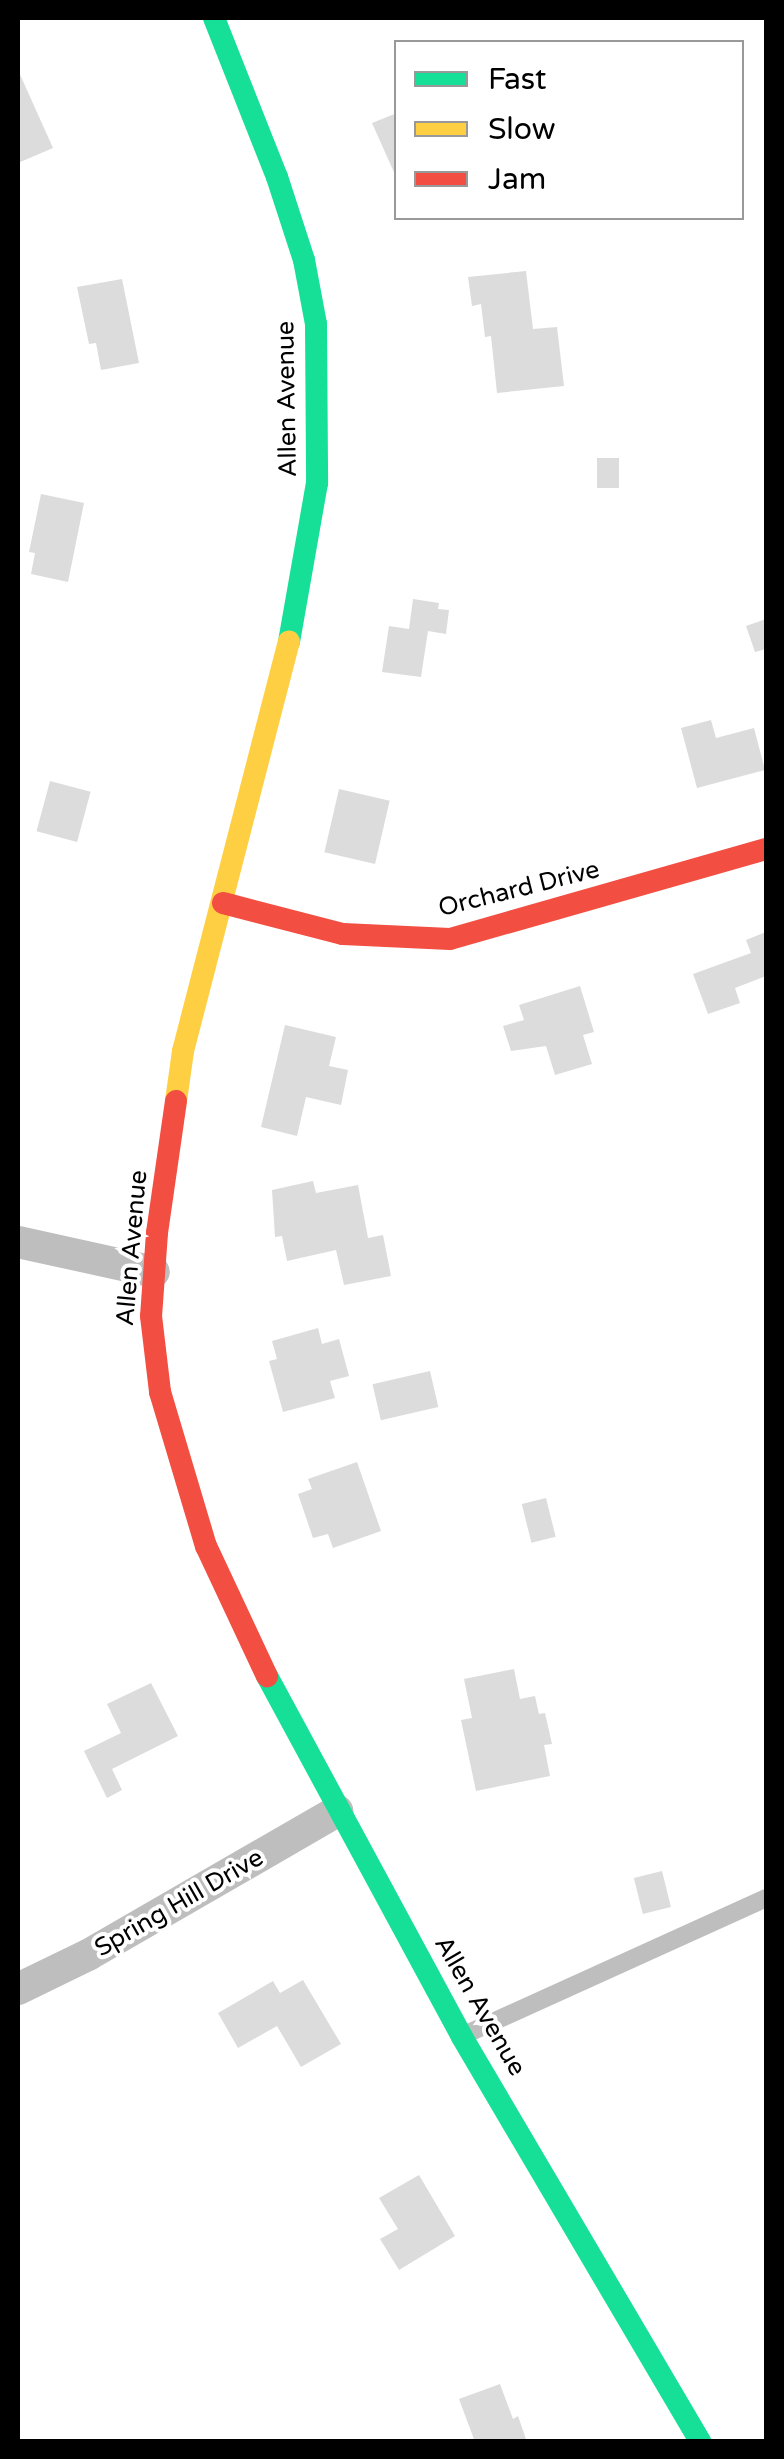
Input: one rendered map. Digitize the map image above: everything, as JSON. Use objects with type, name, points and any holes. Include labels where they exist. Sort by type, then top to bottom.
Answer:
[{"type":"street","name":"Allen Avenue","points":[[214,18],[277,177],[304,260],[316,324],[320,408],[317,483],[283,673],[183,1052],[154,1272],[153,1354],[178,1466],[206,1546],[282,1707],[462,2037],[701,2442]]},
{"type":"street","name":"Orchard Drive","points":[[222,904],[343,934],[450,938],[766,849]]},
{"type":"street","points":[[18,1242],[154,1272]]},
{"type":"street","name":"Spring Hill Drive","points":[[18,1989],[88,1955],[338,1811]]},
{"type":"lane","points":[[462,2037],[766,1898]]},
{"type":"building","points":[[18,70],[53,148],[18,163]]},
{"type":"building","points":[[394,114],[394,172],[372,123]]},
{"type":"building","points":[[526,271],[533,329],[557,327],[564,386],[497,393],[491,336],[485,337],[481,304],[472,306],[468,277]]},
{"type":"building","points":[[122,279],[139,363],[101,370],[96,343],[89,344],[77,287]]},
{"type":"building","points":[[597,458],[619,458],[619,488],[597,488]]},
{"type":"building","points":[[41,494],[84,503],[68,582],[31,574],[35,553],[29,552]]},
{"type":"building","points":[[413,599],[439,603],[438,609],[449,610],[446,634],[428,631],[421,677],[382,672],[389,626],[409,629]]},
{"type":"building","points":[[766,619],[766,649],[755,652],[746,626]]},
{"type":"building","points":[[711,720],[716,738],[754,728],[765,770],[697,788],[681,728]]},
{"type":"building","points":[[50,781],[91,792],[77,842],[37,831]]},
{"type":"building","points":[[339,789],[390,801],[375,864],[324,852]]},
{"type":"building","points":[[766,932],[766,976],[735,988],[740,1003],[708,1014],[693,974],[751,953],[746,940]]},
{"type":"building","points":[[580,986],[594,1032],[583,1035],[592,1064],[555,1075],[546,1046],[511,1051],[503,1026],[524,1020],[519,1005]]},
{"type":"building","points":[[285,1025],[336,1037],[329,1066],[348,1070],[341,1105],[306,1097],[297,1136],[261,1127]]},
{"type":"building","points":[[313,1181],[316,1193],[358,1185],[368,1238],[383,1235],[391,1276],[344,1285],[336,1250],[287,1261],[282,1236],[275,1237],[272,1190]]},
{"type":"building","points":[[318,1328],[322,1344],[339,1339],[349,1376],[330,1381],[335,1398],[283,1412],[269,1361],[277,1359],[272,1341]]},
{"type":"building","points":[[430,1371],[438,1407],[381,1420],[373,1384]]},
{"type":"building","points":[[357,1462],[381,1531],[333,1548],[328,1534],[313,1538],[298,1494],[312,1489],[308,1479]]},
{"type":"building","points":[[546,1498],[556,1537],[531,1543],[522,1504]]},
{"type":"building","points":[[514,1669],[520,1699],[535,1696],[539,1714],[545,1713],[552,1744],[544,1745],[550,1776],[476,1791],[461,1720],[472,1718],[464,1679]]},
{"type":"building","points":[[151,1683],[178,1736],[112,1769],[122,1790],[107,1798],[84,1751],[121,1733],[107,1704]]},
{"type":"building","points":[[662,1871],[671,1907],[643,1914],[634,1878]]},
{"type":"building","points":[[303,1980],[341,2044],[301,2067],[277,2026],[238,2048],[218,2013],[273,1981],[280,1993]]},
{"type":"building","points":[[419,2175],[455,2236],[399,2270],[380,2239],[398,2229],[379,2198]]},
{"type":"building","points":[[500,2384],[527,2442],[475,2442],[459,2399]]},
{"type":"traffic: fast","points":[[214,18],[277,177],[304,260],[316,324],[317,483],[289,642]]},
{"type":"traffic: fast","points":[[267,1676],[462,2037],[701,2442]]},
{"type":"traffic: slow","points":[[176,1101],[183,1051],[289,642]]},
{"type":"traffic: jam","points":[[223,903],[343,934],[450,939],[766,849]]},
{"type":"traffic: jam","points":[[176,1101],[157,1233],[151,1316],[160,1392],[206,1546],[267,1676]]}]
